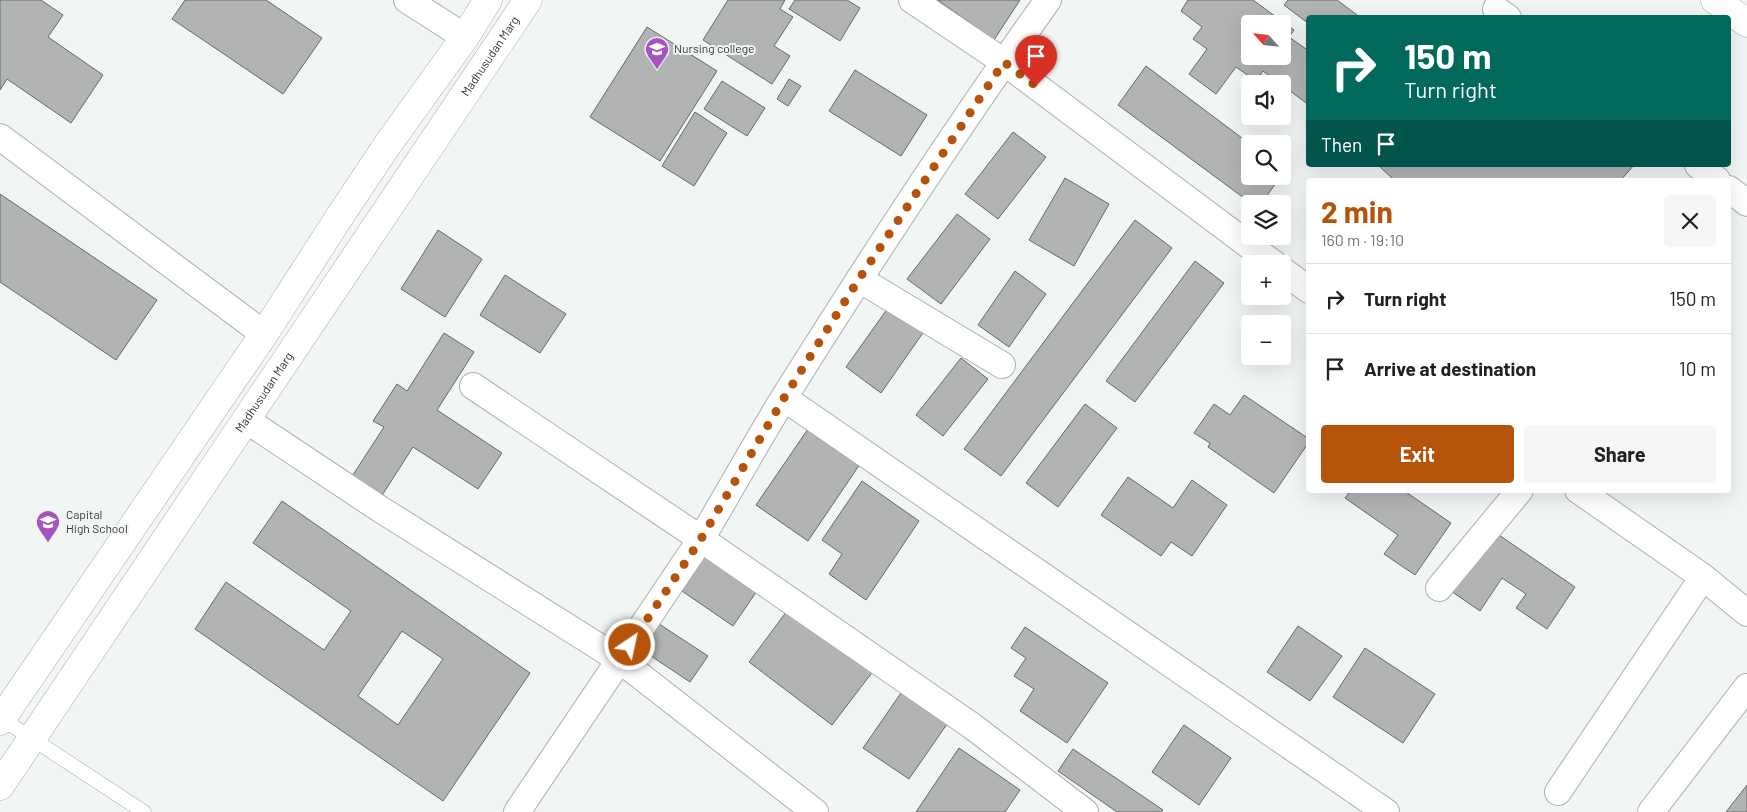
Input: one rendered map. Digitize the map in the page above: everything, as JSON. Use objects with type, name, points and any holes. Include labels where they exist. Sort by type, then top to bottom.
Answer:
[{"type":"main road","points":[[1,720],[264,334],[345,208],[465,37],[488,0]]},
{"type":"main road","name":"Madhusudan Marg","points":[[0,786],[528,0]]},
{"type":"main road","points":[[1715,0],[1747,24]]},
{"type":"street","points":[[407,0],[465,37]]},
{"type":"street","points":[[912,0],[1004,62],[1262,255]]},
{"type":"street","points":[[517,812],[701,539],[784,398],[859,279],[1004,62],[1048,0]]},
{"type":"street","points":[[0,137],[264,334]]},
{"type":"street","points":[[1701,167],[1714,178]]},
{"type":"street","points":[[1731,191],[1747,203]]},
{"type":"street","points":[[1291,277],[1306,288]]},
{"type":"street","points":[[859,279],[1002,365]]},
{"type":"street","points":[[473,386],[701,539],[972,726],[1084,812]]},
{"type":"street","points":[[784,398],[1386,812]]},
{"type":"street","points":[[246,420],[380,510],[620,660],[815,812]]},
{"type":"street","points":[[1439,588],[1518,493]]},
{"type":"street","points":[[1582,493],[1703,577],[1747,613]]},
{"type":"street","points":[[1558,792],[1703,577]]},
{"type":"street","points":[[1651,812],[1747,687]]},
{"type":"lane","points":[[1,720],[144,812]]},
{"type":"building","points":[[0,0],[41,0],[63,15],[48,37],[103,75],[71,123],[7,79],[0,90]]},
{"type":"building","points":[[185,0],[266,0],[322,38],[283,94],[172,19]]},
{"type":"building","points":[[728,0],[785,0],[780,9],[793,17],[774,46],[790,56],[772,84],[703,40]]},
{"type":"building","points":[[795,0],[847,0],[860,8],[840,41],[789,9]]},
{"type":"building","points":[[938,0],[1020,0],[994,40]]},
{"type":"building","points":[[1188,0],[1253,0],[1274,15],[1241,15],[1241,65],[1291,65],[1291,38],[1306,49],[1306,103],[1291,92],[1291,75],[1268,75],[1263,71],[1260,75],[1247,75],[1236,67],[1216,94],[1189,74],[1207,49],[1193,39],[1202,27],[1181,11]]},
{"type":"building","points":[[1288,0],[1337,0],[1357,15],[1306,15],[1306,22],[1284,5]]},
{"type":"building","points":[[647,27],[717,71],[660,161],[590,117]]},
{"type":"building","points":[[1146,66],[1241,137],[1241,185],[1275,185],[1267,195],[1241,196],[1118,105]]},
{"type":"building","points":[[855,70],[927,115],[901,156],[829,111]]},
{"type":"building","points":[[789,79],[801,86],[788,106],[777,99]]},
{"type":"building","points":[[722,81],[765,108],[747,136],[704,109]]},
{"type":"building","points":[[695,112],[727,133],[694,186],[662,166]]},
{"type":"building","points":[[1013,132],[1046,157],[998,219],[965,194]]},
{"type":"building","points":[[1380,167],[1632,167],[1623,178],[1392,178]]},
{"type":"building","points":[[1065,178],[1109,204],[1074,266],[1029,240]]},
{"type":"building","points":[[0,194],[157,300],[116,360],[0,282]]},
{"type":"building","points":[[957,214],[990,239],[941,304],[907,279]]},
{"type":"building","points":[[1135,220],[1172,248],[1001,476],[964,449]]},
{"type":"building","points":[[438,230],[482,259],[445,317],[401,289]]},
{"type":"building","points":[[1195,261],[1224,283],[1135,402],[1106,381]]},
{"type":"building","points":[[1015,271],[1046,294],[1009,347],[978,325]]},
{"type":"building","points":[[505,275],[566,314],[540,353],[480,315]]},
{"type":"building","points":[[890,305],[925,330],[881,393],[846,367]]},
{"type":"building","points":[[444,333],[474,352],[437,410],[502,453],[478,489],[413,447],[381,497],[351,478],[384,427],[373,421],[397,384],[407,391]]},
{"type":"building","points":[[961,358],[988,379],[943,436],[916,415]]},
{"type":"building","points":[[1244,395],[1306,437],[1306,446],[1274,493],[1208,447],[1210,443],[1194,433],[1214,404],[1230,415]]},
{"type":"building","points":[[1085,404],[1117,428],[1058,507],[1026,483]]},
{"type":"building","points":[[808,429],[860,464],[808,541],[756,505]]},
{"type":"building","points":[[1128,477],[1173,508],[1192,480],[1227,505],[1192,556],[1171,542],[1161,556],[1101,515]]},
{"type":"building","points":[[862,481],[919,521],[866,600],[829,574],[842,554],[822,540]]},
{"type":"building","points":[[1349,493],[1407,493],[1451,523],[1415,575],[1384,554],[1398,535],[1345,498]]},
{"type":"building","points":[[282,501],[530,673],[443,801],[195,629],[226,582],[324,650],[351,611],[253,543]],"holes":[[[402,631],[443,659],[398,725],[358,696]]]},
{"type":"building","points":[[1493,531],[1575,587],[1547,629],[1516,608],[1526,594],[1502,578],[1480,611],[1451,591]]},
{"type":"building","points":[[705,552],[759,588],[733,626],[679,589]]},
{"type":"building","points":[[790,607],[874,670],[832,725],[749,662]]},
{"type":"building","points":[[656,622],[708,656],[690,682],[639,648]]},
{"type":"building","points":[[1298,626],[1342,656],[1310,701],[1267,672]]},
{"type":"building","points":[[1025,627],[1108,683],[1067,743],[1020,711],[1034,689],[1014,676],[1026,658],[1011,648]]},
{"type":"building","points":[[1365,648],[1435,694],[1403,743],[1333,697]]},
{"type":"building","points":[[901,693],[947,724],[909,779],[863,748]]},
{"type":"building","points":[[1184,725],[1231,758],[1199,805],[1152,772]]},
{"type":"building","points":[[959,748],[1020,790],[1005,812],[916,812]]},
{"type":"building","points":[[1073,749],[1163,810],[1161,812],[1117,812],[1058,771]]},
{"type":"building","points":[[1747,785],[1747,812],[1726,812]]},
{"type":"place","name":"Nursing college","points":[[657,70]]},
{"type":"place","name":"Capital High School","points":[[48,543]]},
{"type":"route","points":[[630,645],[701,539],[784,398],[859,279],[1004,62],[1036,86]]}]
